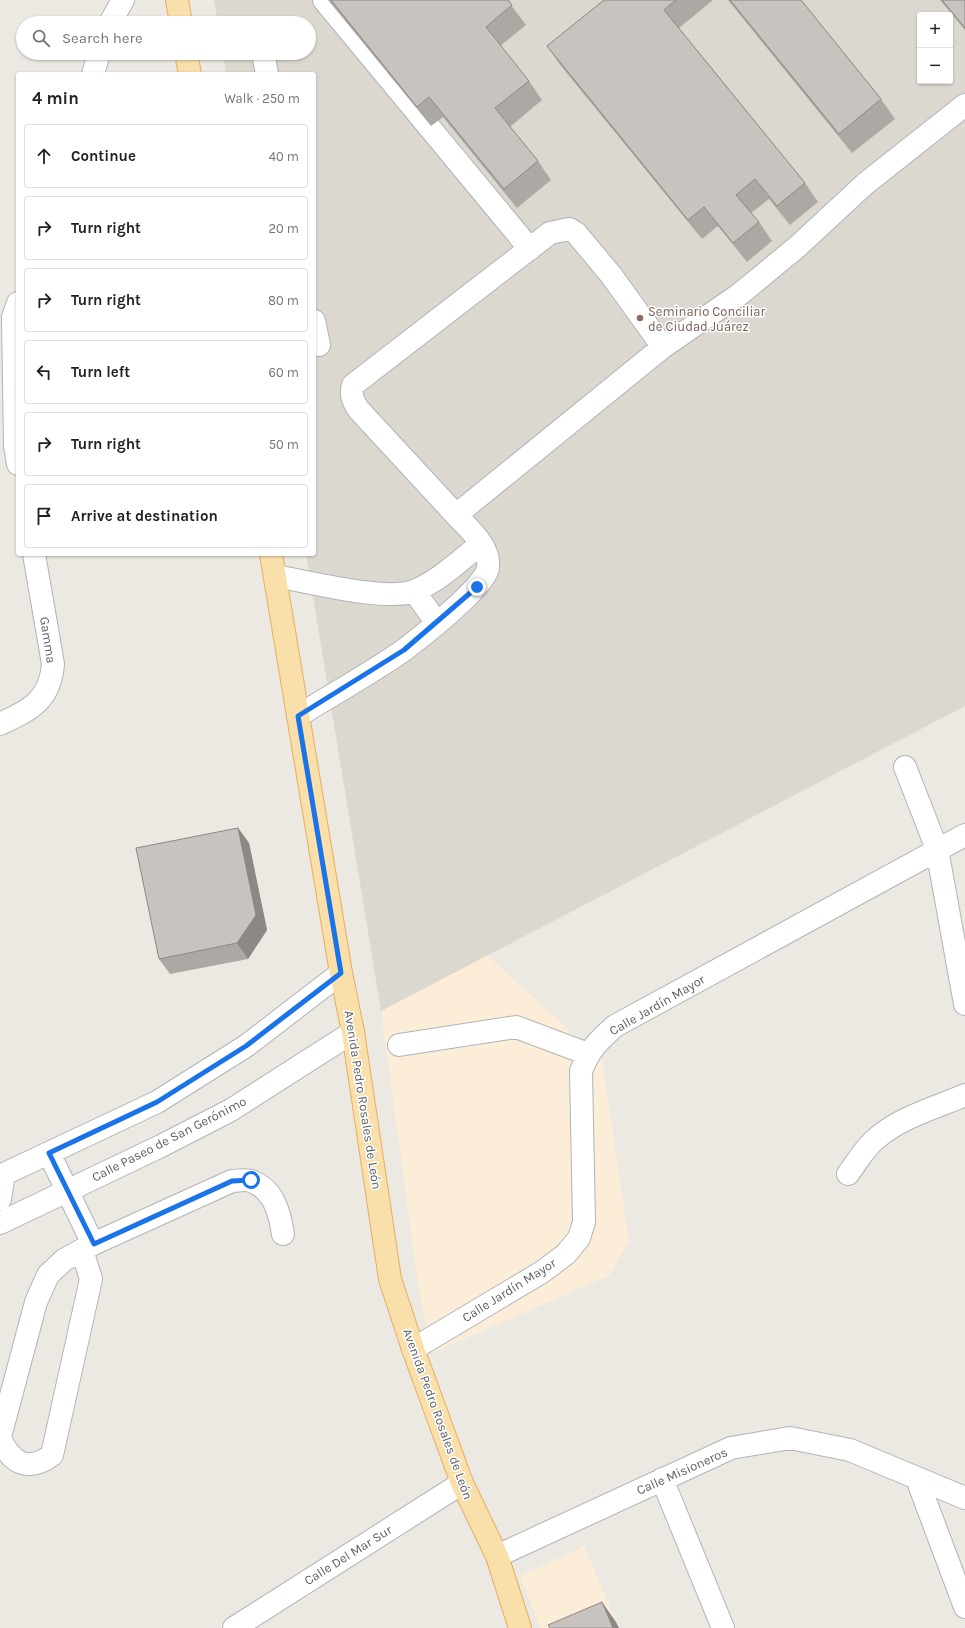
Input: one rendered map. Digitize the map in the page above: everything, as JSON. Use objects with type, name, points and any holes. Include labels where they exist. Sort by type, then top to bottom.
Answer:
[{"type":"main road","points":[[177,0],[180,16]]},
{"type":"main road","points":[[187,60],[190,72]]},
{"type":"main road","name":"Avenida Pedro Rosales de León","points":[[271,556],[341,973],[353,1032],[390,1280],[413,1349],[462,1483],[497,1556],[520,1628]]},
{"type":"street","points":[[114,16],[123,0]]},
{"type":"street","points":[[324,0],[530,249]]},
{"type":"street","points":[[94,72],[97,60]]},
{"type":"street","points":[[264,60],[267,72]]},
{"type":"street","points":[[456,515],[663,347],[740,294],[797,247],[865,184],[965,105]]},
{"type":"street","points":[[298,716],[404,650],[477,587],[488,569],[487,554],[481,544],[358,409],[353,401],[353,385],[530,249],[554,232],[569,229],[576,232],[611,275],[663,347]]},
{"type":"street","points":[[11,453],[16,312]]},
{"type":"street","points":[[316,331],[319,345]]},
{"type":"street","points":[[275,576],[386,595],[414,591],[441,575],[481,544]]},
{"type":"street","name":"Gamma","points":[[0,724],[27,712],[46,692],[52,677],[53,664],[34,556]]},
{"type":"street","points":[[414,591],[436,623]]},
{"type":"street","points":[[905,767],[937,849],[965,1004]]},
{"type":"street","name":"Calle Jardín Mayor","points":[[413,1349],[542,1272],[566,1254],[579,1238],[584,1222],[581,1071],[588,1054],[598,1041],[615,1026],[965,835]]},
{"type":"street","points":[[0,1198],[2,1175],[157,1102],[246,1046],[341,973]]},
{"type":"street","points":[[399,1045],[516,1027],[588,1054]]},
{"type":"street","name":"Calle Paseo de San Gerónimo","points":[[0,1223],[161,1146],[230,1110],[353,1032]]},
{"type":"street","points":[[848,1174],[867,1147],[883,1133],[894,1126],[965,1095]]},
{"type":"street","points":[[49,1153],[67,1191],[88,1247],[91,1278],[52,1455],[43,1462],[29,1465],[15,1460],[5,1450],[0,1438],[36,1302],[48,1276],[64,1260],[88,1247],[232,1181],[251,1180],[268,1192],[280,1213],[283,1234]]},
{"type":"street","name":"Calle Misioneros","points":[[497,1556],[731,1448],[790,1438],[850,1450],[965,1498]]},
{"type":"street","points":[[662,1479],[723,1628]]},
{"type":"street","points":[[917,1479],[965,1607]]},
{"type":"street","name":"Calle Del Mar Sur","points":[[234,1628],[259,1620],[462,1483]]},
{"type":"shaded area","name":"Seminario Conciliar de Ciudad Juárez","points":[[214,0],[965,0],[965,706],[381,1011],[306,556],[316,556],[316,72],[226,72],[224,60],[316,60],[316,16],[217,16]]},
{"type":"shaded area","points":[[487,955],[602,1060],[629,1241],[609,1276],[432,1353],[419,1292],[381,1011]]},
{"type":"shaded area","points":[[584,1546],[619,1628],[540,1628],[520,1576]]},
{"type":"building","points":[[331,0],[508,0],[512,5],[486,27],[529,81],[495,108],[538,161],[504,189],[429,97],[417,107]]},
{"type":"building","points":[[604,0],[676,0],[664,10],[805,183],[777,206],[755,179],[736,195],[759,222],[733,243],[704,207],[688,220],[547,46]]},
{"type":"building","points":[[730,0],[801,0],[881,99],[839,134]]},
{"type":"building","points":[[942,0],[965,0],[965,28],[953,12]]},
{"type":"building","points":[[238,828],[256,915],[237,943],[159,959],[136,848]]},
{"type":"building","points":[[602,1602],[613,1628],[550,1628],[548,1625]]},
{"type":"place","name":"Seminario Conciliar de Ciudad Juárez","points":[[640,318]]},
{"type":"route","points":[[251,1180],[232,1181],[94,1244],[49,1153],[157,1102],[246,1046],[341,973],[298,716],[404,650],[477,587]]}]
